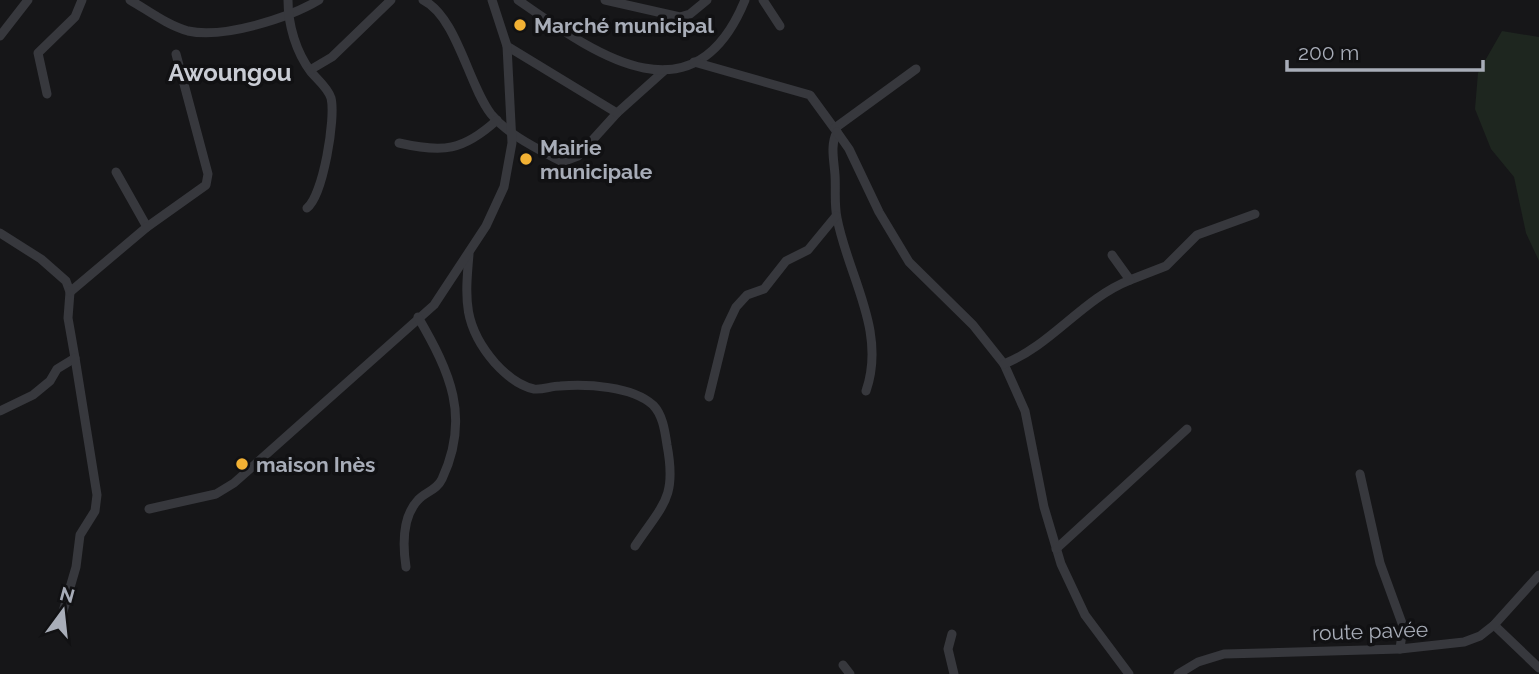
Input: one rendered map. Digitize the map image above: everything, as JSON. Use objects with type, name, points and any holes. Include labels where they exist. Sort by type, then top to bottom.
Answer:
[{"type":"street","points":[[0,36],[28,0]]},
{"type":"street","points":[[47,94],[38,53],[75,17],[82,0]]},
{"type":"street","points":[[131,0],[172,25],[198,33],[231,30],[288,14],[319,0]]},
{"type":"street","points":[[288,0],[288,14],[297,47],[331,99],[331,119],[317,197],[307,208]]},
{"type":"street","points":[[310,70],[332,57],[391,0]]},
{"type":"street","points":[[423,0],[439,14],[485,103],[497,120],[562,162],[568,162],[578,156],[617,113],[665,70]]},
{"type":"street","points":[[149,509],[216,494],[229,487],[367,368],[444,293],[453,273],[469,254],[486,226],[504,187],[512,132],[508,46],[492,0]]},
{"type":"street","points":[[519,0],[583,45],[609,59],[648,69],[665,70],[694,62],[722,39],[745,0]]},
{"type":"street","points":[[605,0],[680,17],[690,14],[707,0]]},
{"type":"street","points":[[763,0],[780,26]]},
{"type":"street","points":[[508,46],[617,113]]},
{"type":"street","points":[[70,292],[148,227],[202,190],[208,179],[176,54]]},
{"type":"street","points":[[694,62],[810,95],[849,149],[879,212],[909,262],[973,325],[1004,364],[1025,411],[1038,481],[1056,549],[1085,615],[1129,674]]},
{"type":"street","points":[[866,391],[874,368],[871,331],[836,216],[833,148],[836,130],[916,69]]},
{"type":"street","points":[[399,143],[442,151],[457,147],[497,120]]},
{"type":"street","points":[[116,173],[148,227]]},
{"type":"street","points":[[1004,364],[1037,348],[1087,306],[1130,280],[1166,266],[1197,235],[1255,214]]},
{"type":"street","points":[[709,397],[726,328],[736,307],[747,295],[764,289],[786,261],[807,250],[836,216]]},
{"type":"street","points":[[0,233],[59,274],[70,292],[68,318],[97,495],[95,511],[80,535],[76,567],[62,615]]},
{"type":"street","points":[[469,254],[467,313],[480,345],[499,368],[518,383],[531,388],[573,386],[631,393],[653,405],[661,418],[673,474],[671,486],[635,546]]},
{"type":"street","points":[[1112,255],[1130,280]]},
{"type":"street","points":[[406,568],[404,550],[411,511],[418,499],[441,480],[458,419],[444,361],[418,317]]},
{"type":"street","points":[[0,411],[39,391],[57,369],[75,358]]},
{"type":"street","points":[[1056,549],[1187,429]]},
{"type":"street","points":[[1360,474],[1380,563],[1403,625],[1401,649]]},
{"type":"street","name":"route pavée","points":[[1178,674],[1198,662],[1224,654],[1401,649],[1464,642],[1480,636],[1494,625],[1539,575]]},
{"type":"street","points":[[1494,625],[1539,668]]},
{"type":"street","points":[[952,634],[948,649],[954,674]]},
{"type":"street","points":[[843,665],[850,674]]},
{"type":"shaded area","points":[[1502,31],[1539,37],[1539,261],[1526,233],[1514,177],[1491,149],[1475,109],[1478,73]]},
{"type":"place","name":"Marché municipal","points":[[520,25]]},
{"type":"place","name":"Mairie municipale","points":[[526,159]]},
{"type":"place","name":"maison Inès","points":[[242,464]]},
{"type":"district","name":"Awoungou","points":[[230,72]]}]
